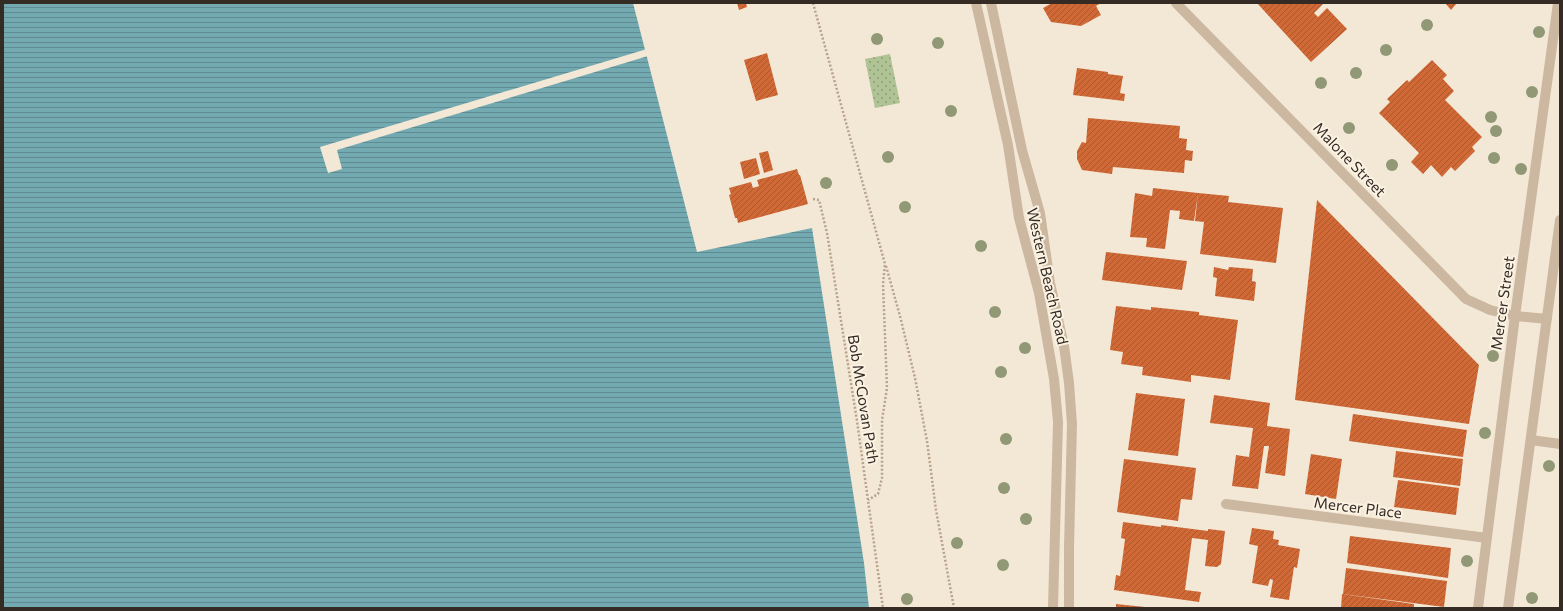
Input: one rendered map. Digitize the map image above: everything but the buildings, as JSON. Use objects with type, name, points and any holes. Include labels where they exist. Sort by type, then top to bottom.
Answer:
[{"type":"street","name":"Western Beach Road","points":[[976,3],[1008,144],[1019,218],[1039,293],[1054,379],[1058,422],[1053,608]]},
{"type":"street","name":"Western Beach Road","points":[[991,3],[1024,157],[1040,213],[1050,277],[1064,346],[1069,383],[1072,424],[1069,608]]},
{"type":"street","name":"Malone Street","points":[[1176,3],[1466,298],[1490,310],[1515,316],[1547,319]]},
{"type":"street","name":"Mercer Street","points":[[1478,608],[1515,316],[1558,3]]},
{"type":"street","points":[[1508,608],[1560,225]]},
{"type":"street","points":[[1531,440],[1560,444]]},
{"type":"street","name":"Mercer Place","points":[[1226,504],[1486,538]]},
{"type":"path","points":[[813,3],[900,316],[915,378],[936,510],[954,608]]},
{"type":"path","name":"Bob McGovan Path","points":[[813,199],[819,200],[827,234],[857,421],[883,608]]},
{"type":"path","points":[[868,500],[878,494],[882,478],[882,420],[887,388],[883,284],[885,264]]},
{"type":"green space","points":[[890,54],[900,103],[875,108],[865,59]]},
{"type":"water","points":[[3,3],[633,3],[697,252],[812,228],[864,563],[869,608],[3,608]]},
{"type":"pier","points":[[647,49],[648,56],[337,150],[342,169],[328,173],[320,147]]}]
